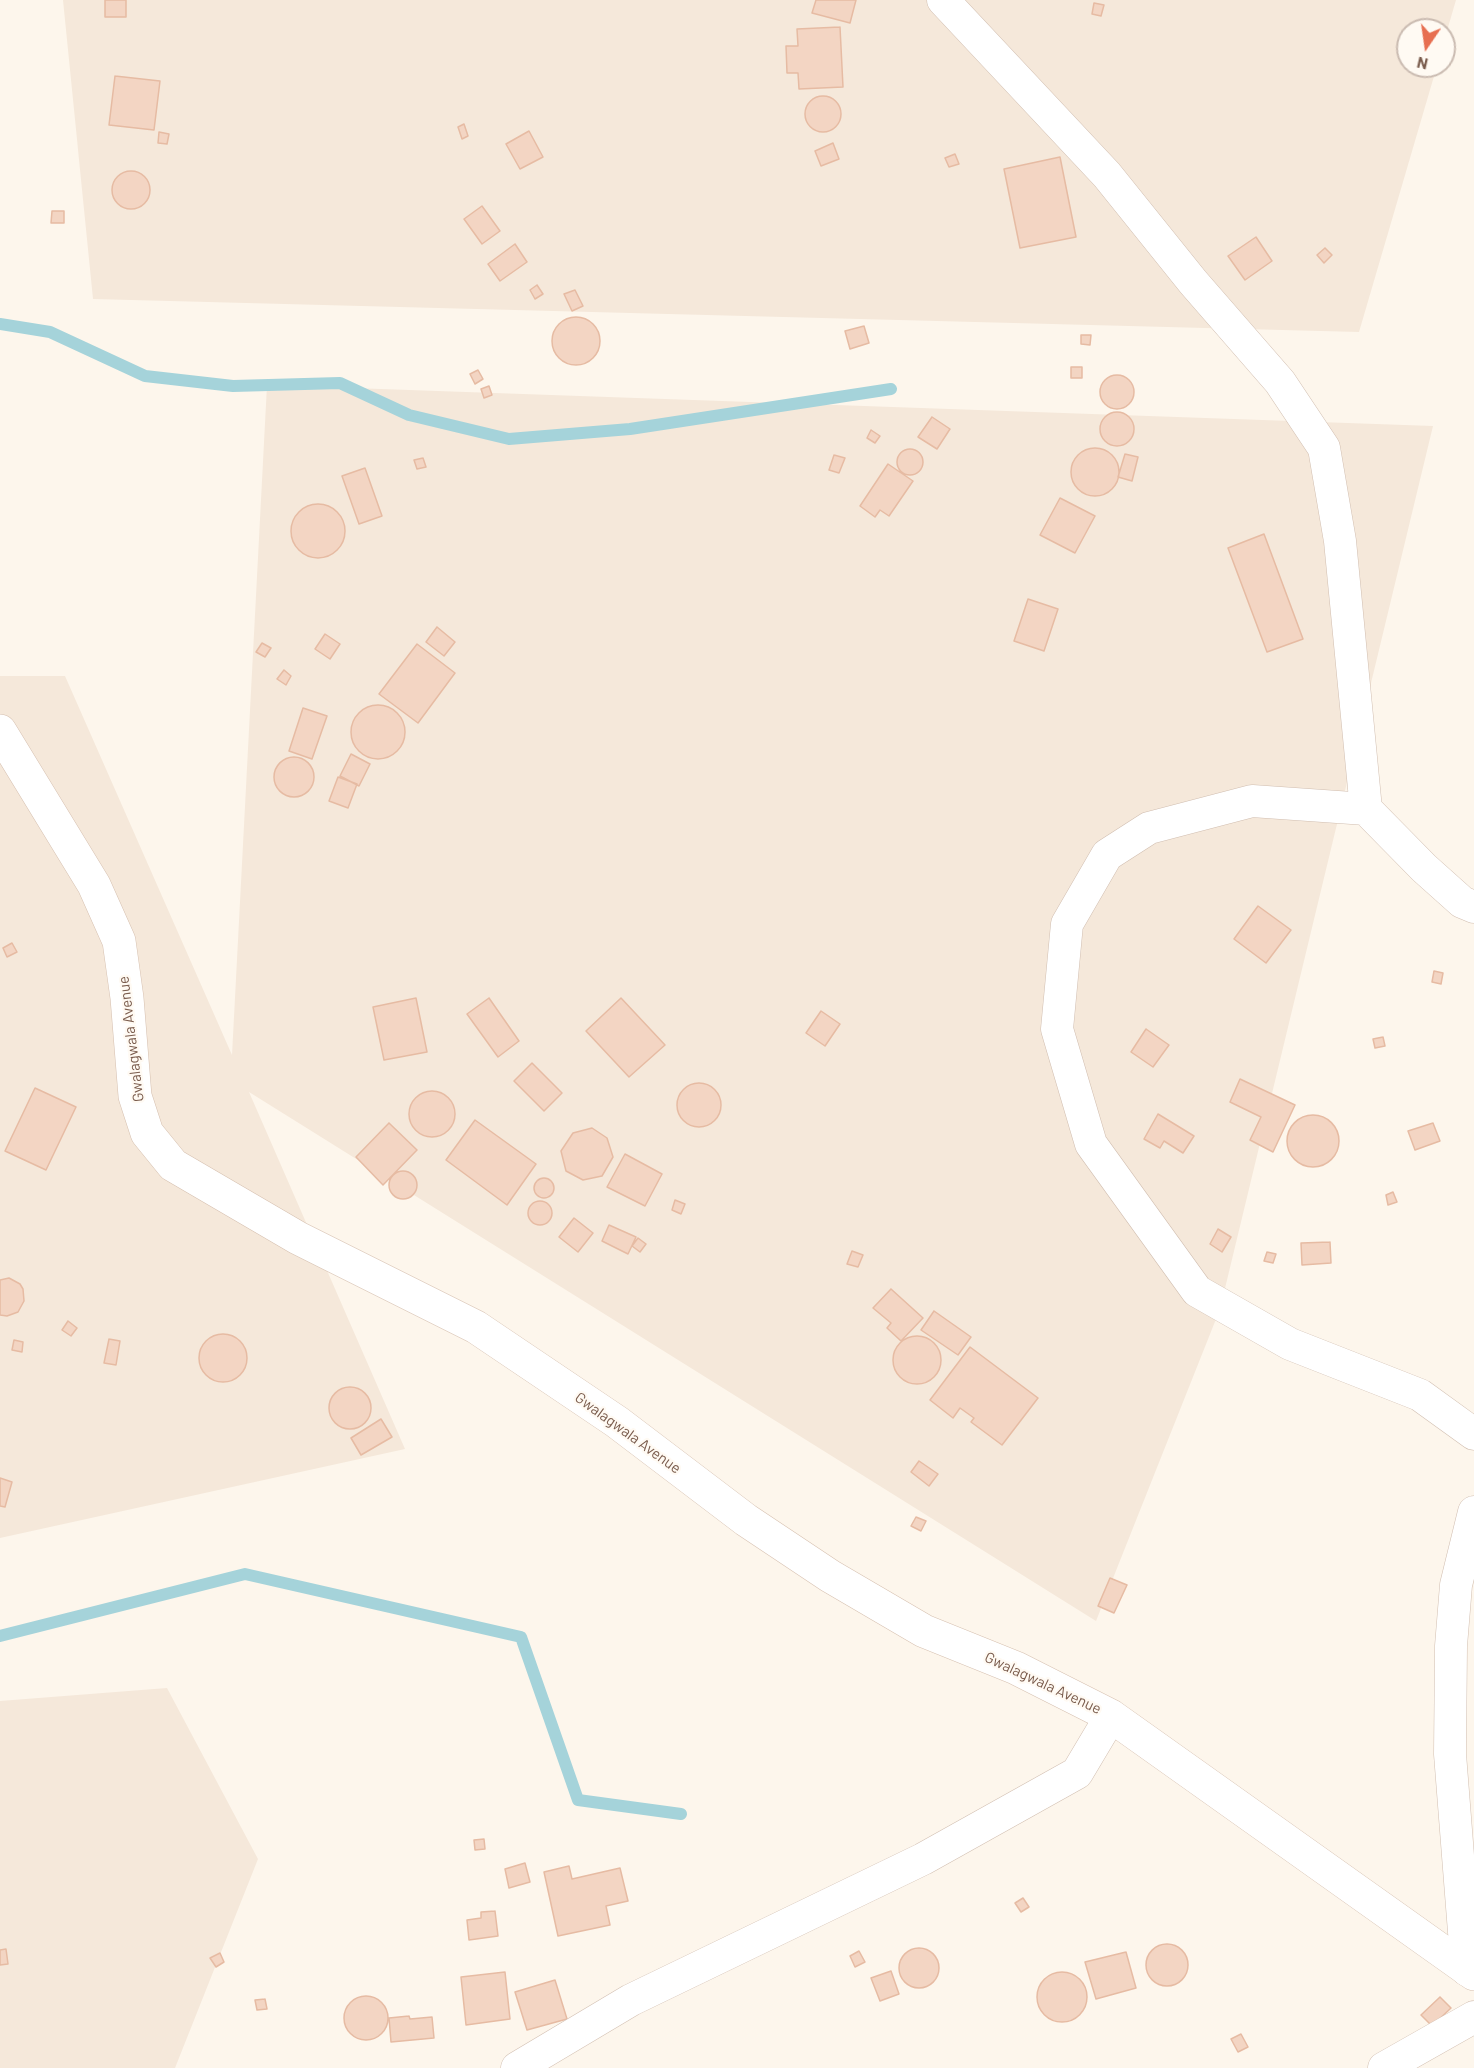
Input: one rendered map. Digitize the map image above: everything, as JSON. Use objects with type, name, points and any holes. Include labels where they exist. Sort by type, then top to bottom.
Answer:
[{"type":"street","points":[[943,0],[1107,175],[1193,282],[1280,382],[1324,448],[1340,541],[1366,808],[1424,868],[1462,902],[1474,907]]},
{"type":"street","name":"Gwalagwala Avenue","points":[[2,741],[94,885],[119,941],[127,998],[135,1096],[147,1132],[173,1165],[298,1238],[476,1327],[617,1422],[746,1520],[830,1576],[924,1631],[1016,1668],[1111,1716],[1471,1972]]},
{"type":"street","points":[[1366,808],[1252,801],[1149,828],[1107,855],[1067,924],[1057,1029],[1091,1144],[1197,1291],[1290,1344],[1420,1395],[1474,1434]]},
{"type":"street","points":[[1471,1972],[1450,1754],[1451,1668],[1456,1585],[1474,1512]]},
{"type":"street","points":[[518,2068],[631,2000],[923,1859],[1077,1773],[1111,1716]]},
{"type":"street","points":[[1384,2068],[1474,2017]]},
{"type":"shaded area","points":[[63,0],[1456,0],[1451,18],[1396,18],[1396,78],[1433,78],[1359,332],[93,299]]},
{"type":"shaded area","points":[[267,385],[1433,426],[1220,1309],[1096,1621],[249,1092],[405,1449],[0,1538],[0,676],[65,676],[232,1055]]},
{"type":"shaded area","points":[[167,1688],[258,1859],[175,2068],[0,2068],[0,1701]]},
{"type":"building","points":[[105,0],[126,0],[126,17],[105,17]]},
{"type":"building","points":[[816,0],[856,0],[850,23],[812,13]]},
{"type":"building","points":[[1094,3],[1104,5],[1101,16],[1092,14]]},
{"type":"building","points":[[840,27],[843,87],[799,89],[798,73],[787,73],[786,46],[798,46],[797,29]]},
{"type":"building","points":[[115,76],[160,81],[154,130],[109,125]]},
{"type":"building","points":[[823,96],[836,101],[841,114],[836,127],[823,132],[810,127],[805,114],[810,101]]},
{"type":"building","points":[[464,124],[468,136],[462,139],[458,127]]},
{"type":"building","points":[[529,131],[543,157],[520,169],[506,144]]},
{"type":"building","points":[[159,132],[169,134],[167,144],[158,143]]},
{"type":"building","points":[[833,143],[839,159],[821,166],[815,151]]},
{"type":"building","points":[[955,154],[959,164],[949,167],[945,158]]},
{"type":"building","points":[[1060,157],[1076,237],[1020,248],[1004,169]]},
{"type":"building","points":[[131,171],[145,176],[150,190],[145,204],[131,209],[117,204],[112,190],[117,176]]},
{"type":"building","points":[[482,206],[500,231],[482,244],[464,219]]},
{"type":"building","points":[[52,211],[64,211],[64,223],[51,223]]},
{"type":"building","points":[[1256,237],[1272,261],[1245,280],[1228,256]]},
{"type":"building","points":[[515,244],[527,262],[500,281],[488,264]]},
{"type":"building","points":[[1325,248],[1332,255],[1324,263],[1317,255]]},
{"type":"building","points":[[537,285],[543,294],[535,299],[530,290]]},
{"type":"building","points":[[575,290],[583,306],[572,311],[564,294]]},
{"type":"building","points":[[576,317],[593,324],[600,341],[593,358],[576,365],[559,358],[552,341],[559,324]]},
{"type":"building","points":[[864,326],[869,343],[850,349],[845,331]]},
{"type":"building","points":[[1081,335],[1091,335],[1090,345],[1081,344]]},
{"type":"building","points":[[1071,367],[1082,367],[1082,378],[1071,378]]},
{"type":"building","points":[[478,370],[483,379],[475,384],[470,374]]},
{"type":"building","points":[[1117,375],[1129,380],[1134,392],[1129,404],[1117,409],[1105,404],[1100,392],[1105,380]]},
{"type":"building","points":[[489,386],[492,395],[484,398],[481,389]]},
{"type":"building","points":[[1117,412],[1129,417],[1134,429],[1129,441],[1117,446],[1105,441],[1100,429],[1105,417]]},
{"type":"building","points":[[932,417],[950,429],[937,449],[918,437]]},
{"type":"building","points":[[871,430],[880,436],[875,443],[867,438]]},
{"type":"building","points":[[1095,448],[1112,455],[1119,472],[1112,489],[1095,496],[1078,489],[1071,472],[1078,455]]},
{"type":"building","points":[[910,449],[919,453],[923,462],[919,471],[910,475],[901,471],[897,462],[901,453]]},
{"type":"building","points":[[1125,454],[1138,457],[1132,481],[1118,477]]},
{"type":"building","points":[[834,455],[845,458],[839,473],[829,470]]},
{"type":"building","points":[[423,458],[426,467],[417,469],[414,460]]},
{"type":"building","points":[[888,464],[913,481],[889,516],[880,510],[875,517],[860,506]]},
{"type":"building","points":[[365,468],[382,516],[359,524],[342,476]]},
{"type":"building","points":[[1060,498],[1095,516],[1075,553],[1040,535]]},
{"type":"building","points":[[313,504],[323,504],[333,508],[341,516],[345,531],[341,546],[333,554],[323,558],[313,558],[303,554],[295,546],[291,536],[291,526],[295,516],[303,508]]},
{"type":"building","points":[[1264,534],[1303,639],[1267,652],[1228,548]]},
{"type":"building","points":[[1028,599],[1058,609],[1044,651],[1014,641]]},
{"type":"building","points":[[437,627],[455,642],[444,656],[426,642]]},
{"type":"building","points":[[325,634],[340,644],[330,659],[315,649]]},
{"type":"building","points":[[262,643],[271,648],[265,657],[256,652]]},
{"type":"building","points":[[417,644],[455,673],[418,723],[379,694]]},
{"type":"building","points":[[284,670],[291,676],[286,685],[277,679]]},
{"type":"building","points":[[378,705],[388,707],[397,713],[403,722],[405,732],[403,742],[397,751],[388,757],[378,759],[368,757],[359,751],[353,742],[351,732],[353,722],[359,713],[368,707]]},
{"type":"building","points":[[303,708],[327,716],[312,759],[289,751]]},
{"type":"building","points":[[351,754],[370,764],[359,786],[340,776]]},
{"type":"building","points":[[294,757],[308,763],[314,777],[308,791],[294,797],[280,791],[274,777],[280,763]]},
{"type":"building","points":[[338,777],[357,784],[348,808],[329,801]]},
{"type":"building","points":[[1258,906],[1291,930],[1266,963],[1234,939]]},
{"type":"building","points":[[12,943],[17,952],[7,957],[3,948]]},
{"type":"building","points":[[1434,971],[1443,973],[1441,984],[1432,982]]},
{"type":"building","points":[[416,998],[427,1052],[384,1060],[373,1007]]},
{"type":"building","points":[[489,998],[519,1041],[498,1057],[467,1014]]},
{"type":"building","points":[[621,998],[665,1045],[629,1077],[586,1031]]},
{"type":"building","points":[[821,1011],[840,1024],[825,1046],[806,1033]]},
{"type":"building","points":[[1146,1029],[1169,1045],[1153,1067],[1131,1052]]},
{"type":"building","points":[[1383,1037],[1385,1046],[1375,1048],[1373,1039]]},
{"type":"building","points":[[532,1063],[562,1093],[544,1111],[514,1081]]},
{"type":"building","points":[[1240,1079],[1295,1105],[1273,1152],[1250,1140],[1261,1117],[1230,1102]]},
{"type":"building","points":[[699,1083],[714,1090],[721,1105],[714,1120],[699,1127],[684,1120],[677,1105],[684,1090]]},
{"type":"building","points":[[35,1088],[76,1107],[46,1170],[5,1151]]},
{"type":"building","points":[[432,1091],[448,1098],[455,1114],[448,1130],[432,1137],[416,1130],[409,1114],[416,1098]]},
{"type":"building","points":[[1158,1114],[1194,1136],[1183,1153],[1164,1141],[1160,1148],[1144,1139]]},
{"type":"building","points":[[1308,1115],[1318,1115],[1332,1122],[1339,1141],[1332,1160],[1318,1167],[1308,1167],[1298,1163],[1291,1156],[1287,1146],[1287,1136],[1291,1126],[1298,1119]]},
{"type":"building","points":[[475,1120],[536,1164],[507,1205],[446,1160]]},
{"type":"building","points":[[389,1123],[417,1150],[383,1185],[356,1157]]},
{"type":"building","points":[[1433,1123],[1440,1141],[1415,1150],[1408,1131]]},
{"type":"building","points":[[592,1128],[607,1138],[613,1157],[602,1176],[583,1180],[566,1171],[561,1151],[573,1133]]},
{"type":"building","points":[[625,1154],[662,1174],[645,1206],[607,1187]]},
{"type":"building","points":[[403,1171],[413,1175],[417,1185],[413,1195],[403,1199],[393,1195],[389,1185],[393,1175]]},
{"type":"building","points":[[544,1178],[551,1181],[554,1188],[551,1195],[544,1198],[537,1195],[534,1188],[537,1181]]},
{"type":"building","points":[[1393,1192],[1397,1202],[1388,1205],[1386,1195]]},
{"type":"building","points":[[675,1200],[685,1204],[681,1214],[672,1210]]},
{"type":"building","points":[[540,1201],[548,1205],[552,1213],[548,1221],[540,1225],[532,1221],[528,1213],[532,1205]]},
{"type":"building","points":[[574,1218],[593,1233],[578,1252],[559,1237]]},
{"type":"building","points":[[609,1225],[636,1237],[628,1254],[602,1241]]},
{"type":"building","points":[[1218,1229],[1231,1237],[1222,1252],[1210,1244]]},
{"type":"building","points":[[638,1238],[646,1244],[640,1252],[632,1246]]},
{"type":"building","points":[[1330,1242],[1331,1263],[1302,1265],[1301,1243]]},
{"type":"building","points":[[852,1251],[863,1255],[858,1267],[847,1264]]},
{"type":"building","points":[[1267,1252],[1276,1254],[1273,1263],[1264,1261]]},
{"type":"building","points":[[9,1278],[20,1284],[24,1301],[18,1312],[7,1316],[0,1315],[0,1280]]},
{"type":"building","points":[[891,1289],[923,1318],[901,1341],[887,1328],[891,1323],[873,1308]]},
{"type":"building","points":[[934,1311],[971,1337],[958,1355],[921,1330]]},
{"type":"building","points":[[68,1321],[77,1328],[71,1336],[62,1330]]},
{"type":"building","points":[[218,1334],[228,1334],[240,1341],[247,1353],[247,1363],[240,1375],[228,1382],[218,1382],[203,1371],[199,1363],[199,1353],[210,1338]]},
{"type":"building","points":[[912,1336],[922,1336],[934,1343],[941,1355],[941,1365],[934,1377],[922,1384],[912,1384],[897,1373],[893,1365],[893,1355],[904,1340]]},
{"type":"building","points":[[109,1339],[120,1341],[116,1365],[104,1363]]},
{"type":"building","points":[[14,1340],[23,1342],[22,1352],[12,1350]]},
{"type":"building","points":[[970,1347],[1038,1398],[1002,1445],[971,1422],[974,1418],[960,1408],[953,1418],[930,1400]]},
{"type":"building","points":[[350,1387],[365,1393],[371,1408],[365,1423],[350,1429],[335,1423],[329,1408],[335,1393]]},
{"type":"building","points":[[381,1419],[392,1437],[361,1455],[351,1438]]},
{"type":"building","points":[[919,1461],[938,1474],[929,1486],[911,1472]]},
{"type":"building","points":[[0,1478],[12,1482],[5,1507],[0,1506]]},
{"type":"building","points":[[916,1517],[926,1521],[921,1531],[911,1526]]},
{"type":"building","points":[[1110,1578],[1127,1585],[1114,1613],[1098,1606]]},
{"type":"building","points":[[484,1839],[485,1849],[475,1850],[474,1840]]},
{"type":"building","points":[[525,1863],[530,1882],[509,1888],[505,1869]]},
{"type":"building","points":[[569,1866],[572,1879],[620,1868],[628,1901],[606,1906],[610,1925],[558,1936],[544,1872]]},
{"type":"building","points":[[1023,1898],[1029,1907],[1021,1912],[1015,1903]]},
{"type":"building","points":[[495,1911],[498,1936],[469,1940],[467,1920],[481,1918],[481,1912]]},
{"type":"building","points":[[1167,1944],[1182,1950],[1188,1965],[1182,1980],[1167,1986],[1152,1980],[1146,1965],[1152,1950]]},
{"type":"building","points":[[919,1948],[933,1954],[939,1968],[933,1982],[919,1988],[905,1982],[899,1968],[905,1954]]},
{"type":"building","points":[[6,1949],[8,1964],[0,1965],[0,1950]]},
{"type":"building","points":[[859,1951],[865,1962],[855,1967],[850,1956]]},
{"type":"building","points":[[1126,1952],[1136,1988],[1096,1999],[1085,1962]]},
{"type":"building","points":[[220,1953],[224,1962],[216,1967],[210,1958]]},
{"type":"building","points":[[891,1971],[899,1994],[880,2001],[871,1978]]},
{"type":"building","points":[[505,1972],[510,2019],[466,2025],[461,1977]]},
{"type":"building","points":[[1057,1972],[1067,1972],[1080,1979],[1087,1992],[1087,2002],[1080,2015],[1067,2022],[1057,2022],[1048,2018],[1041,2011],[1037,2002],[1037,1992],[1041,1983],[1048,1976]]},
{"type":"building","points":[[555,1980],[567,2019],[527,2030],[515,1992]]},
{"type":"building","points":[[366,1996],[375,1997],[382,2002],[387,2009],[387,2027],[382,2034],[375,2039],[366,2040],[357,2039],[350,2034],[345,2027],[344,2018],[345,2009],[350,2002],[357,1997]]},
{"type":"building","points":[[1440,1997],[1451,2008],[1432,2026],[1421,2015]]},
{"type":"building","points":[[265,1999],[267,2009],[257,2010],[255,2000]]},
{"type":"building","points":[[409,2016],[410,2019],[432,2017],[434,2038],[391,2042],[389,2018]]},
{"type":"building","points":[[1241,2034],[1248,2047],[1238,2052],[1231,2039]]},
{"type":"waterway","points":[[0,324],[50,332],[145,376],[233,386],[340,383],[409,415],[509,439],[630,429],[891,389]]},
{"type":"waterway","points":[[0,1636],[245,1574],[521,1637],[578,1800],[681,1814]]}]
